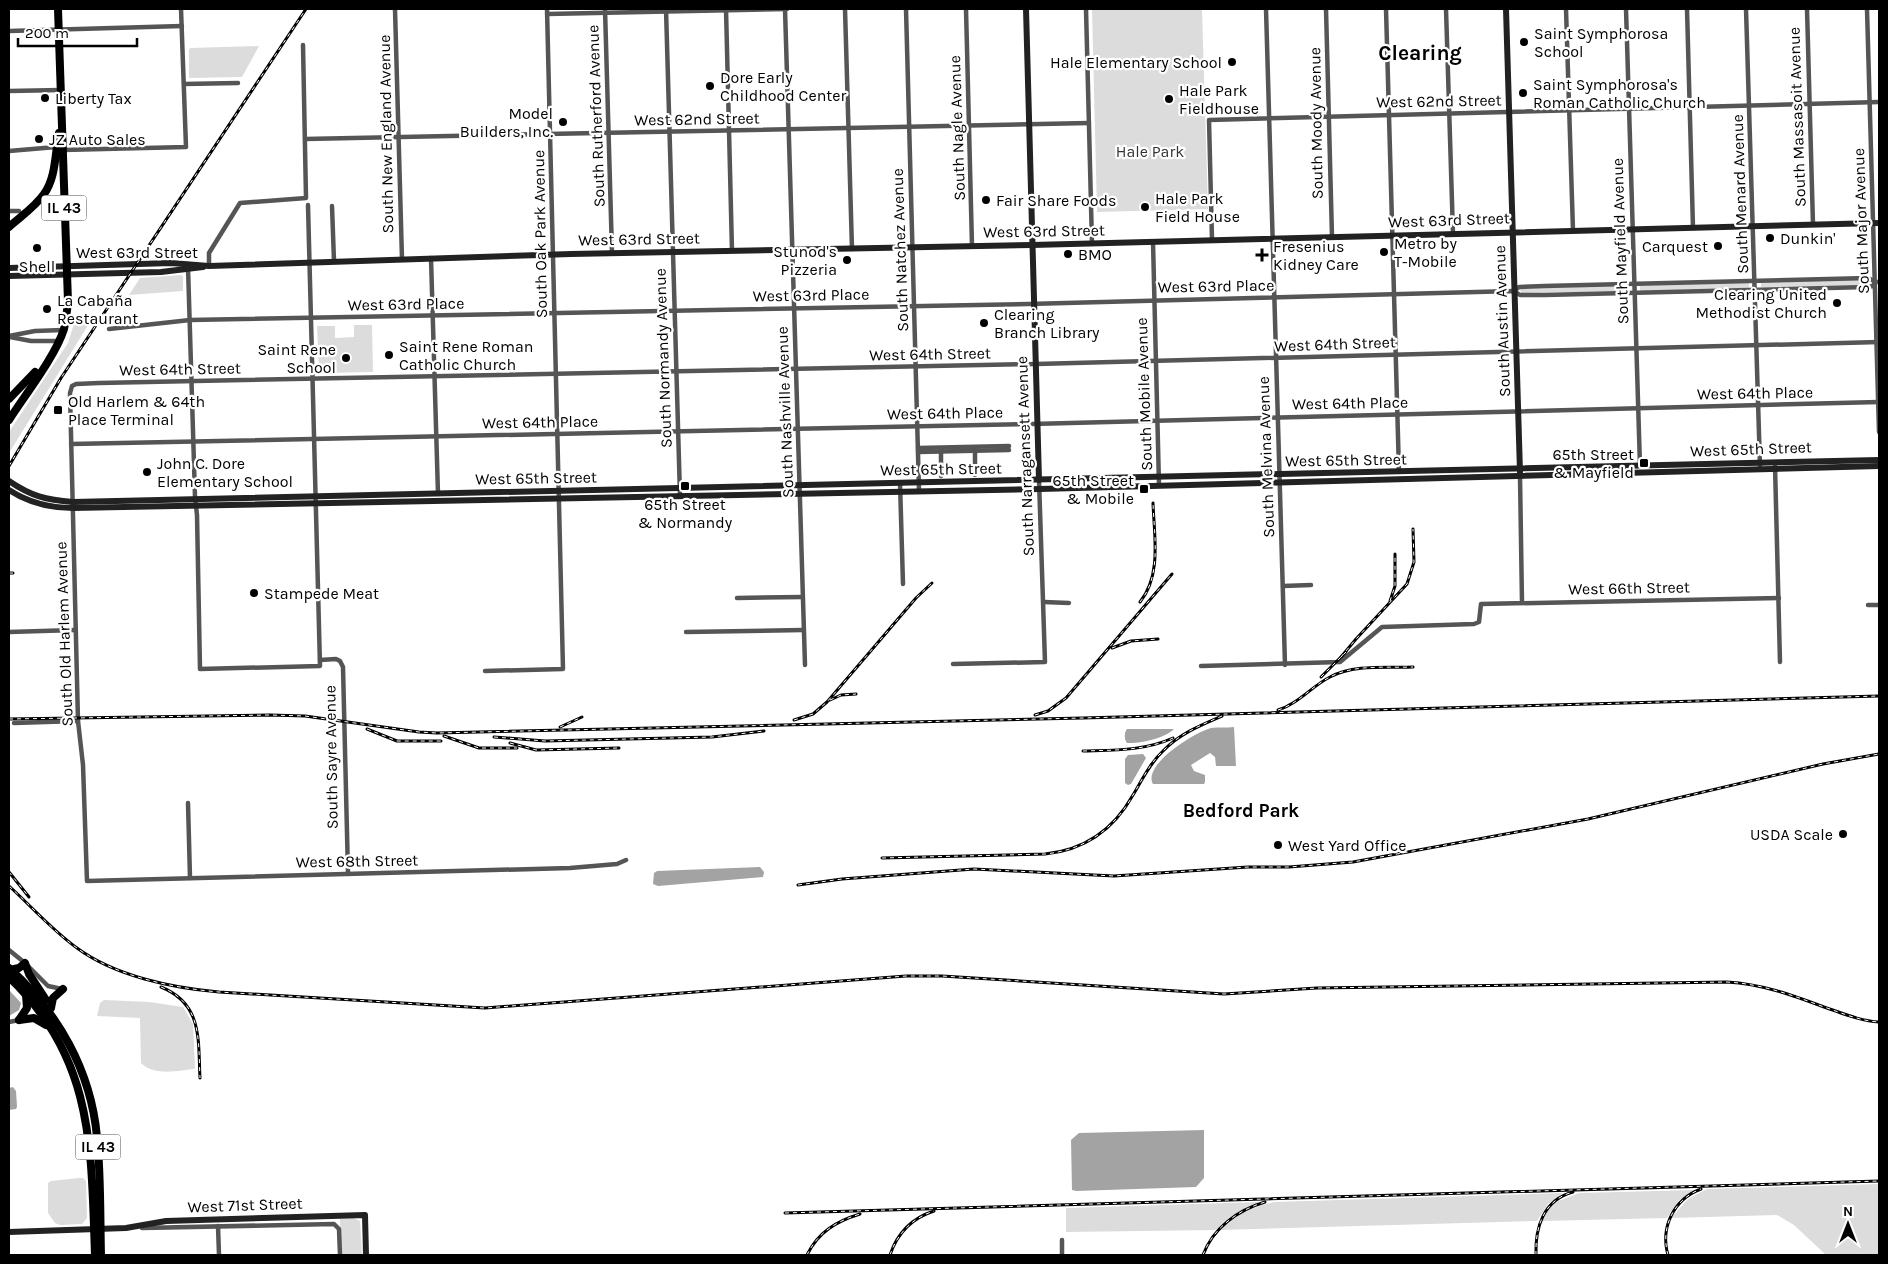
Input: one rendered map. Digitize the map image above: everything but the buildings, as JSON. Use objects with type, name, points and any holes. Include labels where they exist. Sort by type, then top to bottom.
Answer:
[{"type":"main road","points":[[9,227],[38,201],[46,190],[59,149],[62,116],[58,9]]},
{"type":"main road","name":"IL 43","points":[[9,420],[49,358],[63,330],[68,302],[59,149]]},
{"type":"main road","points":[[9,399],[49,358]]},
{"type":"main road","points":[[9,972],[26,963],[29,974],[51,1008],[55,1019]]},
{"type":"main road","name":"IL 43","points":[[9,972],[43,1016],[73,1072],[85,1112],[101,1255]]},
{"type":"main road","name":"IL 43","points":[[9,972],[32,990],[55,1019],[80,1067],[86,1083],[94,1117],[98,1151],[97,1229],[94,1255]]},
{"type":"main road","points":[[51,1008],[53,998],[64,989]]},
{"type":"main road","points":[[19,1020],[26,1008],[26,995]]},
{"type":"main road","points":[[19,1020],[38,1019],[51,1030]]},
{"type":"street","points":[[9,151],[186,147],[181,9]]},
{"type":"street","name":"South New England Avenue","points":[[395,9],[402,259]]},
{"type":"street","points":[[726,9],[732,251]]},
{"type":"street","points":[[547,11],[786,9]]},
{"type":"street","name":"South Nashville Avenue","points":[[786,9],[804,665]]},
{"type":"street","points":[[845,9],[852,249]]},
{"type":"street","name":"South Natchez Avenue","points":[[906,9],[919,491]]},
{"type":"street","name":"South Nagle Avenue","points":[[966,9],[972,246]]},
{"type":"street","name":"South Narragansett Avenue","points":[[953,664],[1045,662],[1026,9]]},
{"type":"street","points":[[1086,9],[1092,244]]},
{"type":"street","name":"South Melvina Avenue","points":[[1266,9],[1285,664]]},
{"type":"street","name":"South Moody Avenue","points":[[1326,9],[1332,237]]},
{"type":"street","points":[[1386,9],[1399,475]]},
{"type":"street","points":[[1446,9],[1453,234]]},
{"type":"street","name":"South Austin Avenue","points":[[1506,9],[1520,473],[1522,603]]},
{"type":"street","points":[[1566,9],[1573,230]]},
{"type":"street","name":"South Mayfield Avenue","points":[[1626,9],[1640,469]]},
{"type":"street","points":[[1687,9],[1693,228]]},
{"type":"street","name":"South Menard Avenue","points":[[1746,9],[1760,466]]},
{"type":"street","name":"South Massasoit Avenue","points":[[1807,9],[1813,225]]},
{"type":"street","name":"South Major Avenue","points":[[1867,9],[1876,223],[1879,432]]},
{"type":"street","name":"South Normandy Avenue","points":[[666,10],[680,492]]},
{"type":"street","name":"South Oak Park Avenue","points":[[485,671],[563,669],[547,11]]},
{"type":"street","name":"South Rutherford Avenue","points":[[605,11],[612,253]]},
{"type":"street","points":[[9,31],[182,26]]},
{"type":"street","points":[[209,266],[209,253],[240,203],[306,198],[303,45]]},
{"type":"street","points":[[184,84],[238,83]]},
{"type":"street","points":[[9,91],[61,90]]},
{"type":"street","name":"West 62nd Street","points":[[1212,240],[1209,120],[1879,102]]},
{"type":"street","name":"West 62nd Street","points":[[305,139],[1089,123]]},
{"type":"street","name":"South Sayre Avenue","points":[[196,503],[200,669],[320,666],[308,205]]},
{"type":"street","points":[[332,206],[334,261]]},
{"type":"street","points":[[9,211],[19,211]]},
{"type":"street","name":"West 63rd Street","points":[[66,270],[553,254],[1092,244],[1876,223]]},
{"type":"street","name":"South Mobile Avenue","points":[[1153,242],[1159,481]]},
{"type":"street","points":[[431,258],[438,498]]},
{"type":"street","points":[[188,267],[196,503]]},
{"type":"street","points":[[9,268],[66,270]]},
{"type":"street","points":[[9,276],[66,270]]},
{"type":"street","name":"West 63rd Place","points":[[109,329],[190,320],[914,306],[1514,291],[1520,295],[1634,293],[1868,287],[1873,286],[1877,282],[1868,278],[1754,280],[1520,286],[1514,291]]},
{"type":"street","points":[[9,336],[35,331],[63,330]]},
{"type":"street","points":[[9,336],[31,341],[59,341]]},
{"type":"street","name":"West 64th Street","points":[[72,386],[76,384],[99,383],[916,367],[1878,342]]},
{"type":"street","name":"South Old Harlem Avenue","points":[[72,386],[70,393],[75,630],[78,721],[83,765],[87,881]]},
{"type":"street","name":"West 64th Place","points":[[72,444],[1038,424],[1879,402]]},
{"type":"street","points":[[918,450],[1009,448]]},
{"type":"street","points":[[941,449],[941,476]]},
{"type":"street","points":[[975,449],[976,475]]},
{"type":"street","name":"West 65th Street","points":[[1775,466],[1879,460]]},
{"type":"street","name":"West 65th Street","points":[[9,490],[32,502],[52,507],[73,505],[438,498],[559,499],[680,492],[1039,480],[1159,481],[1760,466],[1879,466]]},
{"type":"street","points":[[1775,466],[1780,662]]},
{"type":"street","name":"West 65th Street","points":[[9,481],[35,496],[73,505]]},
{"type":"street","name":"West 65th Street","points":[[800,489],[919,491],[1040,489],[1159,481]]},
{"type":"street","points":[[900,484],[903,584]]},
{"type":"street","name":"West 65th Street","points":[[438,498],[559,491],[680,492]]},
{"type":"street","points":[[1283,586],[1311,585]]},
{"type":"street","points":[[737,598],[802,597]]},
{"type":"street","name":"West 66th Street","points":[[1285,664],[1340,662],[1382,627],[1474,624],[1479,622],[1481,604],[1778,598]]},
{"type":"street","points":[[1044,602],[1069,602]]},
{"type":"street","points":[[1868,605],[1879,605]]},
{"type":"street","points":[[9,632],[75,630]]},
{"type":"street","points":[[686,632],[803,630]]},
{"type":"street","name":"South Sayre Avenue","points":[[320,660],[336,659],[340,661],[343,668],[348,874]]},
{"type":"street","points":[[1201,666],[1285,664]]},
{"type":"street","points":[[14,723],[78,721]]},
{"type":"street","points":[[188,804],[190,878]]},
{"type":"street","name":"West 68th Street","points":[[87,881],[570,868],[617,864],[626,860]]},
{"type":"street","points":[[9,950],[26,963],[48,986],[64,989]]},
{"type":"street","points":[[9,1022],[19,1020]]},
{"type":"street","name":"West 71st Street","points":[[126,1228],[166,1221],[365,1215],[366,1255]]},
{"type":"street","name":"West 71st Street","points":[[9,1232],[336,1224],[339,1229],[340,1255]]},
{"type":"street","points":[[218,1226],[219,1255]]},
{"type":"street","points":[[1062,1240],[1062,1255]]},
{"type":"green space","name":"Hale Park","points":[[1092,9],[1202,9],[1208,209],[1097,212]]},
{"type":"green space","points":[[259,46],[242,77],[189,78],[189,49],[191,48]]},
{"type":"green space","points":[[181,275],[183,277],[183,291],[129,295],[140,278]]},
{"type":"green space","points":[[1869,279],[1869,285],[1761,287],[1761,281]]},
{"type":"green space","points":[[1749,282],[1749,288],[1640,291],[1640,285]]},
{"type":"green space","points":[[1628,285],[1629,291],[1521,293],[1520,288]]},
{"type":"green space","points":[[77,314],[95,314],[9,453],[9,432],[68,343]]},
{"type":"green space","name":"Saint Rene School","points":[[354,325],[372,325],[373,372],[319,373],[317,326],[335,326],[335,338],[354,337]]},
{"type":"green space","points":[[104,1000],[149,1002],[183,1007],[193,1024],[195,1068],[166,1072],[146,1067],[141,1063],[140,1018],[97,1016],[100,1003]]},
{"type":"green space","points":[[83,1178],[86,1181],[87,1218],[82,1224],[60,1225],[55,1223],[48,1213],[48,1183],[51,1181]]},
{"type":"green space","points":[[1879,1184],[1879,1255],[1826,1255],[1794,1225],[1777,1215],[1671,1218],[1688,1199],[1707,1189]]},
{"type":"green space","points":[[1695,1190],[1679,1200],[1667,1218],[1542,1221],[1547,1211],[1556,1202],[1579,1193]]},
{"type":"green space","points":[[1563,1193],[1548,1204],[1537,1221],[1220,1230],[1245,1212],[1274,1202]]},
{"type":"green space","points":[[1259,1202],[1239,1212],[1215,1230],[1066,1232],[1066,1208]]},
{"type":"green space","points":[[340,1218],[354,1218],[360,1221],[362,1255],[341,1255]]},
{"type":"shaded area","points":[[1234,727],[1236,766],[1216,766],[1215,757],[1210,753],[1191,765],[1194,771],[1205,775],[1204,784],[1153,784],[1152,776],[1155,768],[1162,759],[1183,742],[1211,728]]},
{"type":"shaded area","points":[[1127,729],[1174,729],[1159,738],[1127,743],[1125,734]]},
{"type":"shaded area","points":[[1143,754],[1146,758],[1131,784],[1128,785],[1125,783],[1125,759],[1128,755]]},
{"type":"shaded area","points":[[760,867],[764,872],[763,877],[658,886],[653,884],[654,873],[657,871]]},
{"type":"shaded area","points":[[9,990],[21,1003],[19,1010],[9,1016]]},
{"type":"shaded area","points":[[13,1087],[16,1091],[17,1107],[16,1109],[9,1110],[9,1088]]},
{"type":"shaded area","points":[[1204,1130],[1204,1178],[1196,1187],[1072,1190],[1071,1140],[1079,1133]]},
{"type":"railway","points":[[9,466],[61,378],[306,9]]},
{"type":"railway","points":[[1140,602],[1147,591],[1154,567],[1153,503]]},
{"type":"railway","points":[[1341,657],[1407,584],[1414,562],[1413,529]]},
{"type":"railway","points":[[1390,601],[1395,586],[1395,554]]},
{"type":"railway","points":[[1035,715],[1048,711],[1066,698],[1172,574]]},
{"type":"railway","points":[[794,720],[813,714],[827,702],[916,598],[932,583]]},
{"type":"railway","points":[[1112,648],[1131,641],[1158,639]]},
{"type":"railway","points":[[1321,677],[1346,652]]},
{"type":"railway","points":[[1278,710],[1292,704],[1323,681],[1339,673],[1360,668],[1413,667]]},
{"type":"railway","points":[[830,700],[841,695],[856,694]]},
{"type":"railway","points":[[9,719],[305,716],[437,733],[1083,718],[1879,696]]},
{"type":"railway","points":[[882,858],[1045,854],[1059,852],[1085,843],[1097,836],[1117,818],[1150,766],[1169,745],[1191,730],[1222,716]]},
{"type":"railway","points":[[560,727],[582,717]]},
{"type":"railway","points":[[367,729],[397,741],[441,741]]},
{"type":"railway","points":[[494,737],[545,741],[712,737],[764,731]]},
{"type":"railway","points":[[444,736],[479,748],[517,748]]},
{"type":"railway","points":[[1083,751],[1140,748],[1173,738]]},
{"type":"railway","points":[[510,743],[536,750],[619,748]]},
{"type":"railway","points":[[798,885],[842,879],[974,869],[1114,876],[1353,862],[1588,819],[1823,764],[1879,754]]},
{"type":"railway","points":[[9,872],[29,897]]},
{"type":"railway","points":[[9,886],[50,926],[92,958],[126,973],[163,984],[219,992],[485,1008],[906,976],[942,976],[1224,994],[1317,988],[1727,982],[1777,991],[1851,1016],[1879,1022]]},
{"type":"railway","points":[[161,987],[175,994],[185,1003],[191,1013],[198,1037],[200,1078]]},
{"type":"railway","points":[[785,1213],[1879,1181]]},
{"type":"railway","points":[[1668,1255],[1666,1234],[1671,1215],[1683,1200],[1701,1189]]},
{"type":"railway","points":[[1536,1255],[1537,1235],[1543,1216],[1554,1201],[1573,1192]]},
{"type":"railway","points":[[1203,1255],[1213,1236],[1228,1221],[1245,1210],[1265,1202]]},
{"type":"railway","points":[[890,1255],[897,1240],[906,1228],[912,1222],[934,1211]]},
{"type":"railway","points":[[807,1255],[811,1247],[829,1228],[860,1214]]},
{"type":"place","name":"Saint Symphorosa School","points":[[1524,42]]},
{"type":"place","name":"Hale Elementary School","points":[[1232,62]]},
{"type":"place","name":"Dore Early Childhood Center","points":[[710,86]]},
{"type":"place","name":"Saint Symphorosa's Roman Catholic Church","points":[[1523,93]]},
{"type":"place","name":"Liberty Tax","points":[[45,98]]},
{"type":"place","name":"Hale Park Fieldhouse","points":[[1169,99]]},
{"type":"place","name":"Model Builders, Inc.","points":[[563,122]]},
{"type":"place","name":"JZ Auto Sales","points":[[39,139]]},
{"type":"place","name":"Fair Share Foods","points":[[986,200]]},
{"type":"place","name":"Hale Park Field House","points":[[1145,207]]},
{"type":"place","name":"Dunkin'","points":[[1770,238]]},
{"type":"place","name":"Carquest","points":[[1718,246]]},
{"type":"place","name":"Shell","points":[[37,248]]},
{"type":"place","name":"Metro by T-Mobile","points":[[1384,252]]},
{"type":"place","name":"BMO","points":[[1068,254]]},
{"type":"place","name":"Fresenius Kidney Care","points":[[1262,255]]},
{"type":"place","name":"Stunod's Pizzeria","points":[[847,260]]},
{"type":"place","name":"Clearing United Methodist Church","points":[[1837,303]]},
{"type":"place","name":"La Cabaña Restaurant","points":[[47,309]]},
{"type":"place","name":"Clearing Branch Library","points":[[984,323]]},
{"type":"place","name":"Saint Rene Roman Catholic Church","points":[[389,355]]},
{"type":"place","name":"Saint Rene School","points":[[346,358]]},
{"type":"place","name":"Old Harlem & 64th Place Terminal","points":[[58,410]]},
{"type":"place","name":"65th Street & Mayfield","points":[[1644,463]]},
{"type":"place","name":"John C. Dore Elementary School","points":[[147,472]]},
{"type":"place","name":"65th Street & Normandy","points":[[685,486]]},
{"type":"place","name":"65th Street & Mobile","points":[[1144,489]]},
{"type":"place","name":"Stampede Meat","points":[[254,593]]},
{"type":"place","name":"USDA Scale","points":[[1843,834]]},
{"type":"place","name":"West Yard Office","points":[[1278,845]]},
{"type":"district","name":"Clearing","points":[[1420,53]]},
{"type":"district","name":"Bedford Park","points":[[1241,811]]}]
